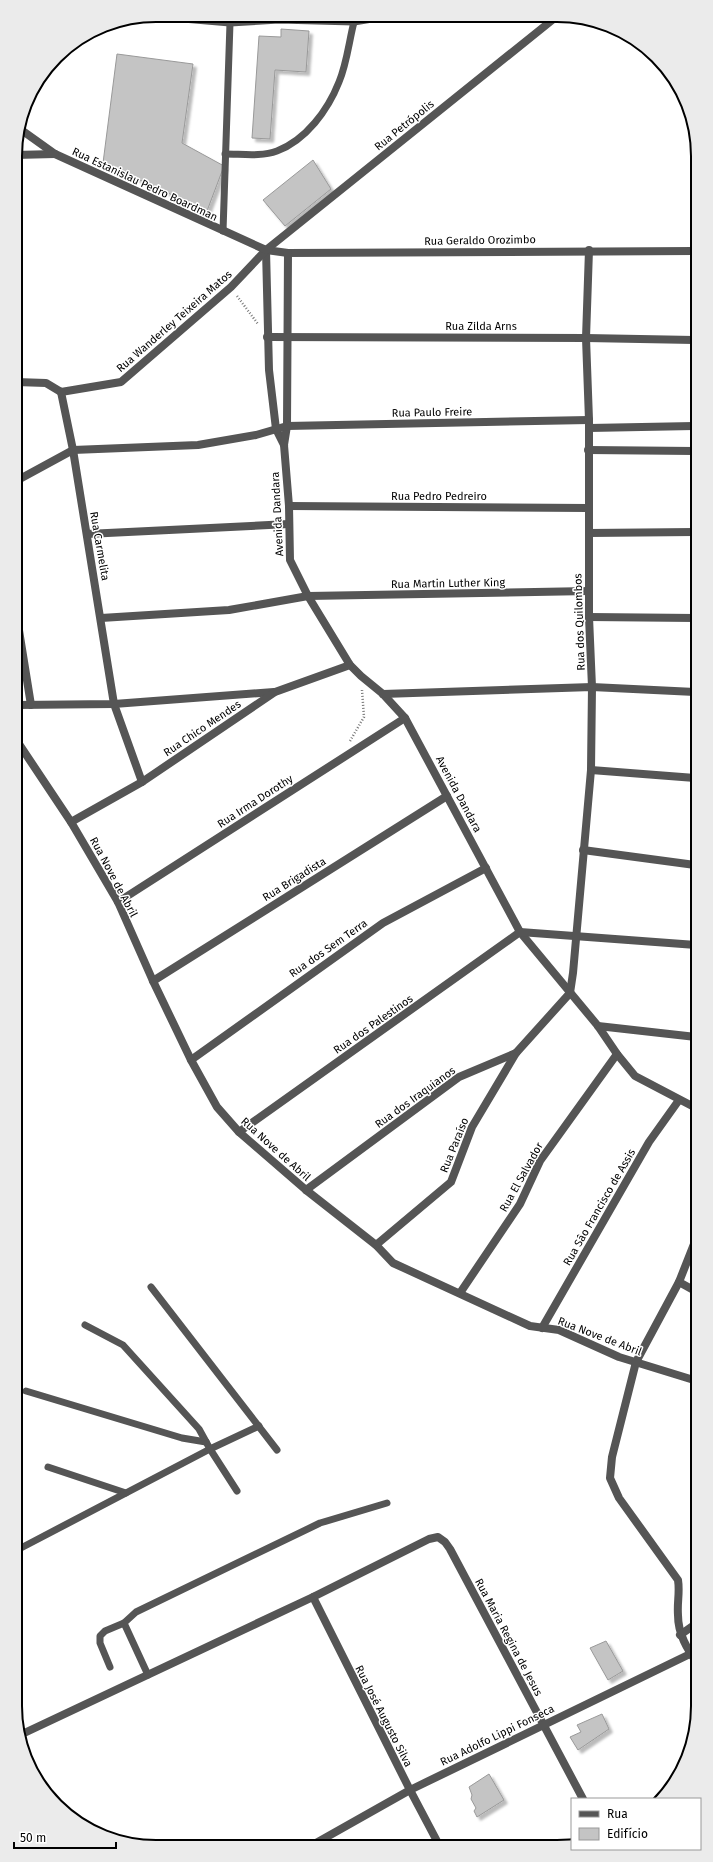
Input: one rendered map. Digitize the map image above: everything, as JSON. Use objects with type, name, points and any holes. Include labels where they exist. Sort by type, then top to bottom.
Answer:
[{"type":"street","name":"Rua Petrópolis","points":[[266,250],[551,22]]},
{"type":"street","name":"Rua Estanislau Pedro Boardman","points":[[24,132],[55,154],[266,250]]},
{"type":"street","points":[[22,155],[55,154]]},
{"type":"street","name":"Rua Geraldo Orozimbo","points":[[266,250],[288,253],[590,250],[691,251]]},
{"type":"street","name":"Rua Wanderley Teixeira Matos","points":[[61,392],[121,382],[231,287],[266,250]]},
{"type":"street","name":"Avenida Dandara","points":[[266,250],[267,337],[276,429],[284,445]]},
{"type":"street","name":"Rua dos Quilombos","points":[[570,992],[590,770],[592,687],[588,591],[589,424],[586,338],[590,250]]},
{"type":"street","name":"Avenida Dandara","points":[[288,253],[287,426],[284,445],[289,506],[290,560],[308,596],[350,665],[383,694],[405,718],[520,932],[598,1026],[617,1054],[635,1076],[691,1106]]},
{"type":"street","name":"Rua Zilda Arns","points":[[267,337],[586,338],[691,340]]},
{"type":"street","points":[[22,382],[46,383],[61,392]]},
{"type":"street","name":"Rua Carmelita","points":[[61,392],[73,450],[114,704],[142,782]]},
{"type":"street","name":"Rua Paulo Freire","points":[[73,450],[198,445],[256,435],[287,426],[589,424],[691,426]]},
{"type":"street","points":[[22,478],[73,450]]},
{"type":"street","points":[[588,450],[691,450]]},
{"type":"street","name":"Rua Pedro Pedreiro","points":[[289,506],[588,508]]},
{"type":"street","points":[[87,534],[289,524]]},
{"type":"street","points":[[589,533],[691,532]]},
{"type":"street","name":"Rua Martin Luther King","points":[[101,618],[229,610],[308,596],[588,591]]},
{"type":"street","points":[[589,617],[691,618]]},
{"type":"street","points":[[22,647],[32,705]]},
{"type":"street","name":"Rua Chico Mendes","points":[[71,822],[142,782],[275,692],[350,665]]},
{"type":"street","points":[[383,694],[592,687],[691,692]]},
{"type":"street","points":[[22,705],[114,704],[275,692]]},
{"type":"street","name":"Rua Irma Dorothy","points":[[118,902],[405,718]]},
{"type":"street","name":"Rua Nove de Abril","points":[[22,748],[71,822],[118,902],[153,981],[191,1060],[216,1107],[239,1132],[306,1190],[376,1246],[393,1263],[530,1326],[559,1330],[619,1357],[691,1379]]},
{"type":"street","points":[[590,770],[691,778]]},
{"type":"street","name":"Rua Brigadista","points":[[153,981],[447,796]]},
{"type":"street","points":[[583,850],[691,864]]},
{"type":"street","name":"Rua dos Sem Terra","points":[[191,1060],[383,923],[486,868]]},
{"type":"street","points":[[520,932],[691,945]]},
{"type":"street","name":"Rua dos Palestinos","points":[[239,1132],[520,932]]},
{"type":"street","name":"Rua dos Iraquianos","points":[[306,1190],[460,1077],[516,1053],[570,992]]},
{"type":"street","points":[[598,1026],[691,1036]]},
{"type":"street","name":"Rua Paraíso","points":[[376,1246],[451,1182],[472,1128],[516,1053]]},
{"type":"street","name":"Rua El Salvador","points":[[460,1293],[520,1204],[540,1160],[617,1054]]},
{"type":"street","name":"Rua Sâo Francisco de Assis","points":[[542,1328],[649,1142],[679,1100]]},
{"type":"street","points":[[690,1654],[680,1635],[678,1615],[680,1593],[678,1580],[619,1498],[610,1478],[612,1456],[636,1362],[679,1282],[691,1252]]},
{"type":"street","points":[[679,1282],[691,1289]]},
{"type":"street","name":"Rua Maria Regina de Jesus","points":[[313,1597],[429,1540],[438,1538],[445,1542],[582,1798]]},
{"type":"street","points":[[25,1732],[313,1597]]},
{"type":"street","name":"Rua José Augusto Silva","points":[[313,1597],[436,1840]]},
{"type":"street","points":[[680,1635],[691,1628]]},
{"type":"street","name":"Rua Adolfo Lippi Fonseca","points":[[323,1840],[410,1790],[690,1654]]},
{"type":"lane","points":[[218,22],[246,22]]},
{"type":"lane","points":[[225,154],[257,155],[276,152],[298,141],[321,115],[339,82],[354,22]]},
{"type":"lane","points":[[223,231],[230,23]]},
{"type":"lane","points":[[151,1287],[277,1450]]},
{"type":"lane","points":[[85,1325],[123,1345],[199,1429],[237,1491]]},
{"type":"lane","points":[[26,1391],[182,1438],[206,1442]]},
{"type":"lane","points":[[22,1547],[210,1449],[259,1426]]},
{"type":"lane","points":[[48,1467],[126,1493]]},
{"type":"lane","points":[[110,1667],[100,1643],[100,1636],[105,1631],[124,1623],[136,1612],[320,1523],[387,1503]]},
{"type":"lane","points":[[124,1623],[148,1675]]},
{"type":"path","points":[[231,287],[267,337]]},
{"type":"path","points":[[349,742],[364,717],[361,676]]},
{"type":"building","points":[[281,29],[309,31],[306,72],[275,70],[270,139],[252,138],[259,36],[281,37]]},
{"type":"building","points":[[117,54],[193,64],[182,143],[224,166],[207,211],[103,163]]},
{"type":"building","points":[[313,160],[331,189],[285,226],[263,200]]},
{"type":"building","points":[[606,1641],[623,1671],[608,1680],[590,1648]]},
{"type":"building","points":[[602,1714],[609,1729],[578,1750],[570,1737],[581,1732],[577,1725]]},
{"type":"building","points":[[489,1774],[504,1800],[477,1817],[474,1811],[476,1808],[471,1799],[472,1795],[469,1787]]}]
